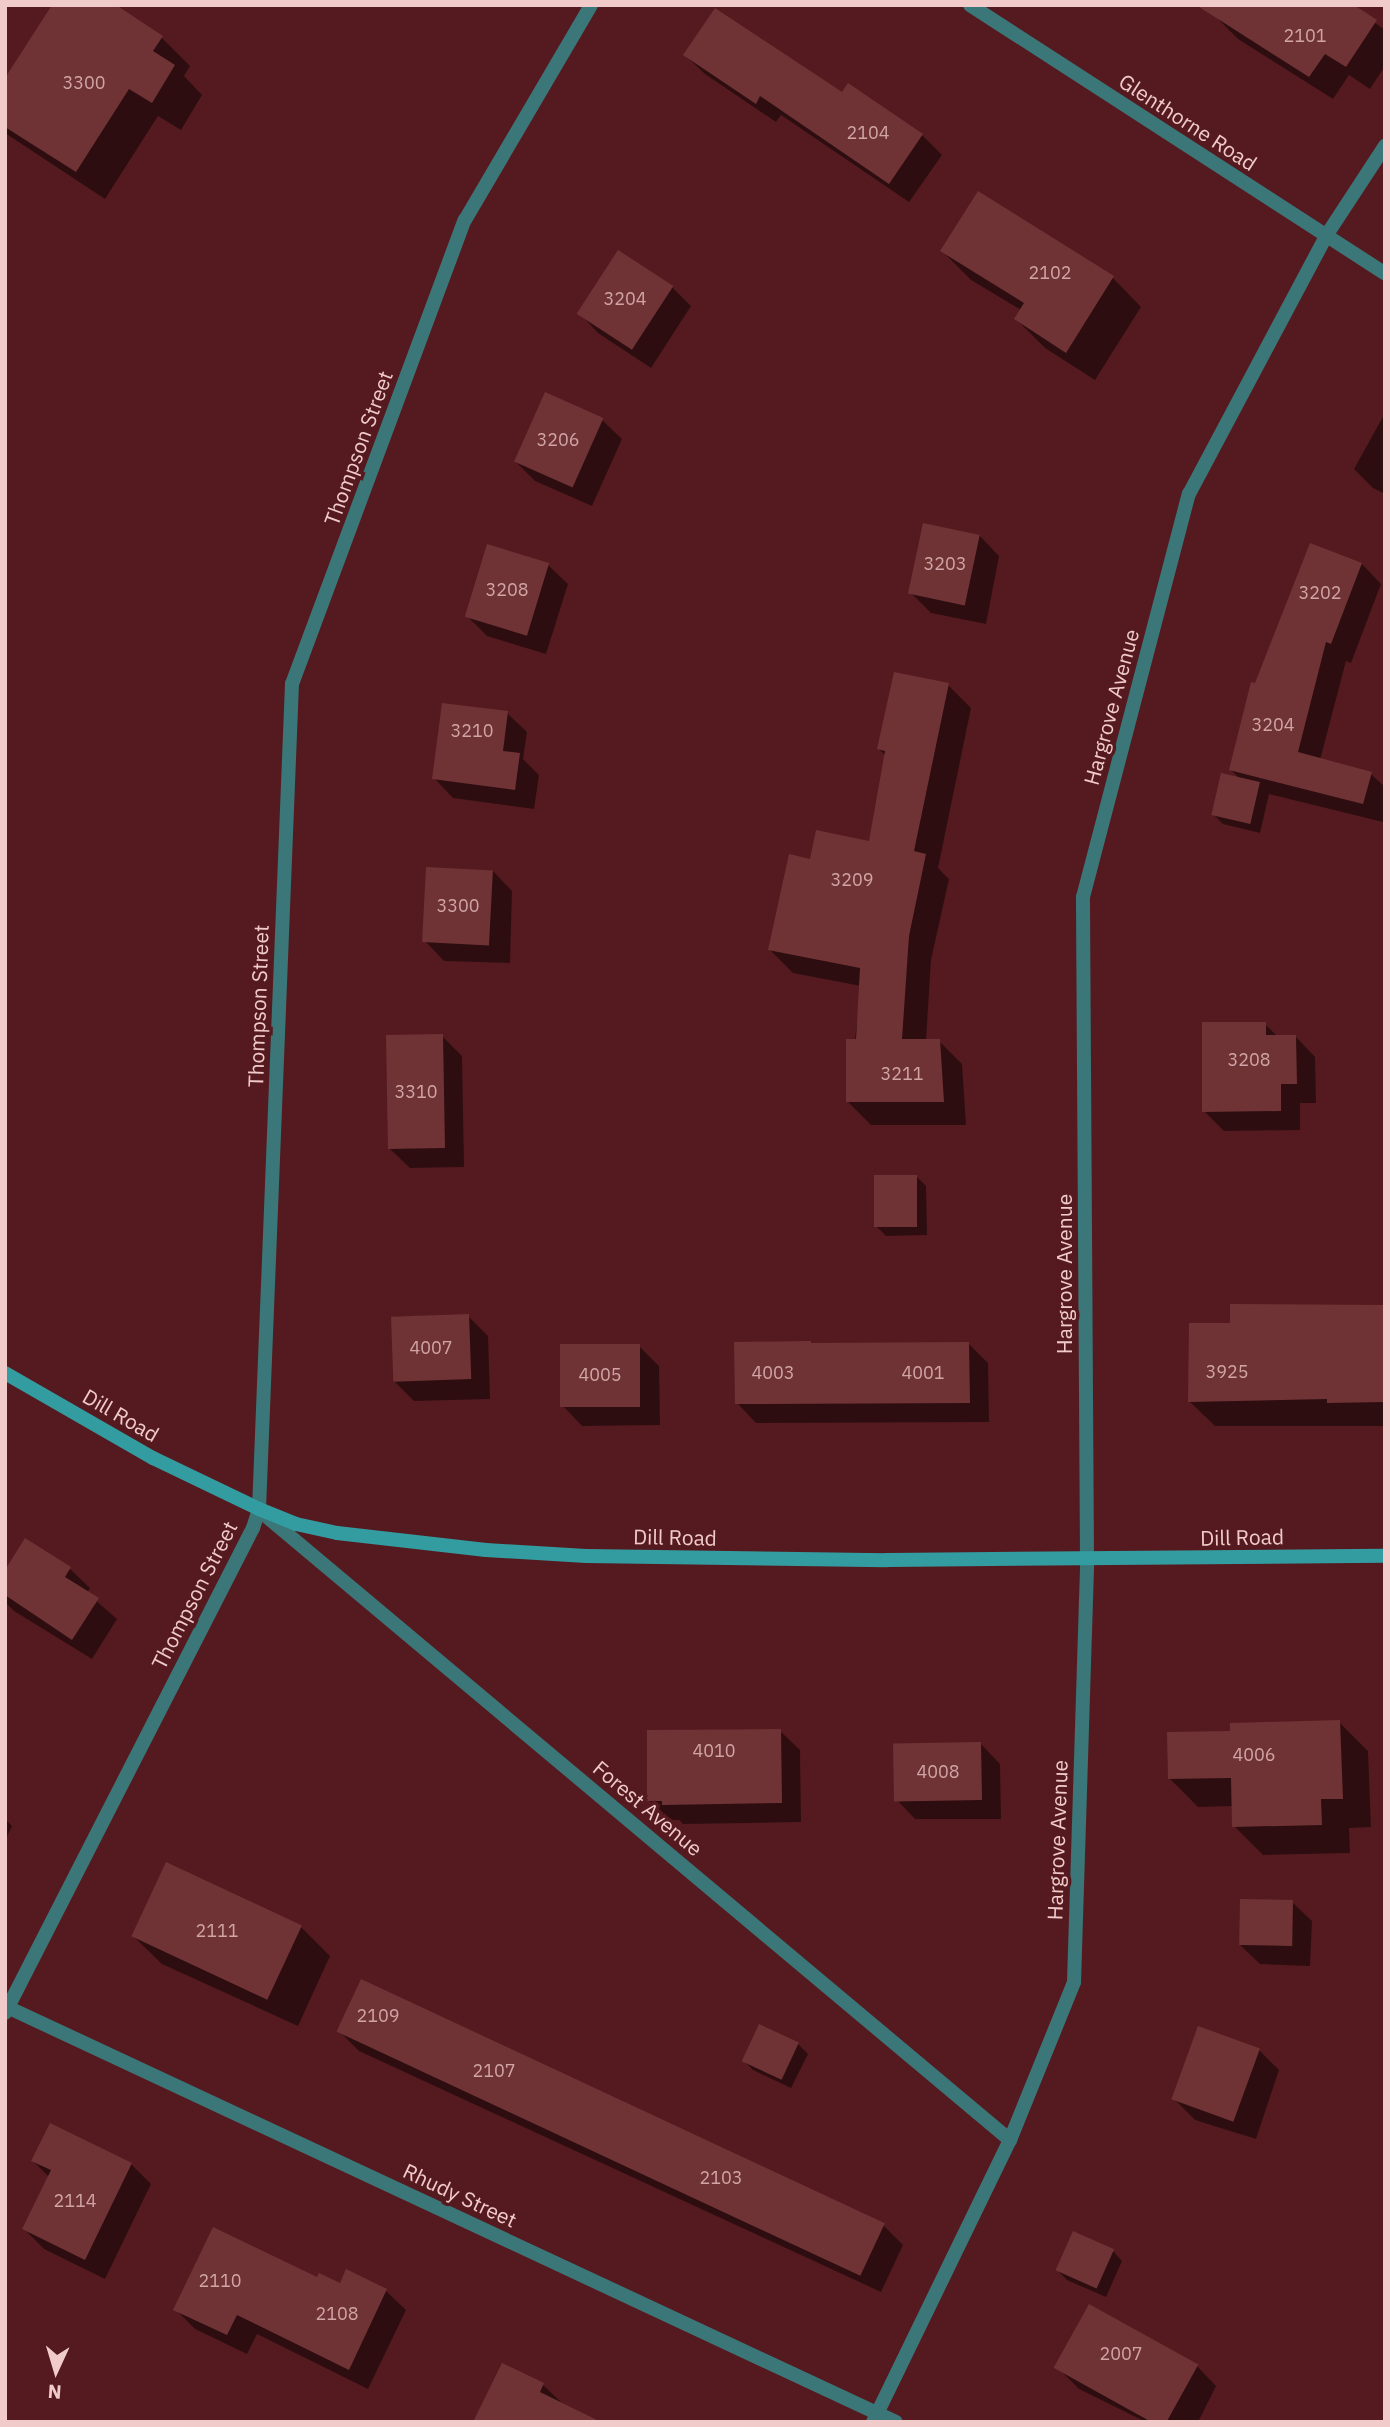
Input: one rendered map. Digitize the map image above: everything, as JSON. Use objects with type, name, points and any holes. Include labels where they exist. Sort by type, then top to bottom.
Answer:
[{"type":"street","name":"Thompson Street","points":[[6,2009],[253,1528],[259,1509],[292,684],[465,220],[591,5]]},
{"type":"street","name":"Glenthorne Road","points":[[970,5],[1385,273]]},
{"type":"street","name":"Hargrove Avenue","points":[[875,2417],[1010,2140],[1074,1982],[1087,1559],[1083,897],[1189,494],[1326,236],[1385,146]]},
{"type":"street","name":"Dill Road","points":[[5,1373],[153,1458],[259,1509],[296,1524],[337,1533],[485,1550],[573,1556],[1087,1559],[1385,1556]]},
{"type":"street","name":"Forest Avenue","points":[[259,1509],[1010,2140]]},
{"type":"street","name":"Rhudy Street","points":[[6,2009],[875,2417],[896,2422]]},
{"type":"building","points":[[52,5],[116,5],[163,36],[153,51],[175,65],[152,103],[129,89],[76,172],[5,127],[5,78]]},
{"type":"building","points":[[1196,5],[1354,5],[1377,20],[1346,67],[1325,54],[1309,77]]},
{"type":"building","points":[[715,8],[842,92],[848,83],[923,134],[889,184],[760,96],[756,104],[683,55]]},
{"type":"building","points":[[978,191],[1114,276],[1066,353],[1014,319],[1024,303],[940,251]]},
{"type":"building","points":[[618,250],[673,286],[632,350],[577,314]]},
{"type":"building","points":[[545,392],[603,418],[573,487],[514,461]]},
{"type":"building","points":[[923,523],[980,535],[965,605],[908,593]]},
{"type":"building","points":[[1310,543],[1362,563],[1331,644],[1326,642],[1298,752],[1372,772],[1363,804],[1229,770],[1251,682],[1255,683]]},
{"type":"building","points":[[487,544],[549,563],[527,636],[465,617]]},
{"type":"building","points":[[894,672],[949,683],[914,851],[926,854],[909,936],[902,1039],[940,1039],[944,1102],[846,1102],[846,1039],[856,1039],[860,968],[768,950],[789,854],[810,859],[816,830],[869,841],[885,751],[877,749]]},
{"type":"building","points":[[442,703],[508,711],[503,751],[520,753],[515,790],[432,779]]},
{"type":"building","points":[[1221,773],[1260,782],[1250,824],[1211,815]]},
{"type":"building","points":[[426,867],[493,871],[489,945],[422,942]]},
{"type":"building","points":[[1202,1022],[1266,1022],[1266,1035],[1296,1035],[1297,1084],[1281,1084],[1281,1111],[1202,1112]]},
{"type":"building","points":[[443,1034],[445,1148],[388,1149],[386,1035]]},
{"type":"building","points":[[874,1175],[917,1175],[917,1227],[874,1227]]},
{"type":"building","points":[[1230,1304],[1385,1305],[1385,1402],[1327,1403],[1327,1399],[1188,1402],[1189,1323],[1230,1323]]},
{"type":"building","points":[[469,1314],[471,1379],[393,1382],[391,1317]]},
{"type":"building","points":[[734,1342],[969,1342],[970,1403],[735,1404]]},
{"type":"building","points":[[560,1344],[640,1344],[640,1407],[560,1407]]},
{"type":"building","points":[[25,1538],[71,1567],[65,1577],[99,1598],[72,1640],[5,1595],[5,1570]]},
{"type":"building","points":[[1340,1720],[1343,1799],[1321,1799],[1322,1825],[1232,1827],[1231,1778],[1168,1779],[1167,1732],[1230,1731],[1230,1723]]},
{"type":"building","points":[[781,1729],[782,1803],[662,1805],[662,1801],[647,1801],[647,1730]]},
{"type":"building","points":[[981,1742],[982,1800],[894,1802],[893,1744]]},
{"type":"building","points":[[166,1862],[302,1925],[267,2000],[131,1936]]},
{"type":"building","points":[[1240,1899],[1293,1900],[1292,1946],[1239,1945]]},
{"type":"building","points":[[361,1979],[885,2223],[860,2276],[336,2032]]},
{"type":"building","points":[[759,2024],[799,2043],[782,2080],[742,2061]]},
{"type":"building","points":[[1198,2026],[1260,2049],[1233,2122],[1171,2099]]},
{"type":"building","points":[[50,2123],[132,2163],[85,2260],[22,2229],[51,2170],[31,2161]]},
{"type":"building","points":[[213,2227],[317,2277],[319,2273],[340,2283],[346,2269],[387,2289],[349,2370],[237,2315],[227,2335],[173,2310]]},
{"type":"building","points":[[1073,2231],[1114,2249],[1097,2289],[1056,2270]]},
{"type":"building","points":[[1089,2304],[1198,2365],[1167,2422],[1151,2422],[1054,2368]]},
{"type":"building","points":[[502,2363],[544,2383],[540,2392],[601,2422],[473,2422]]}]
